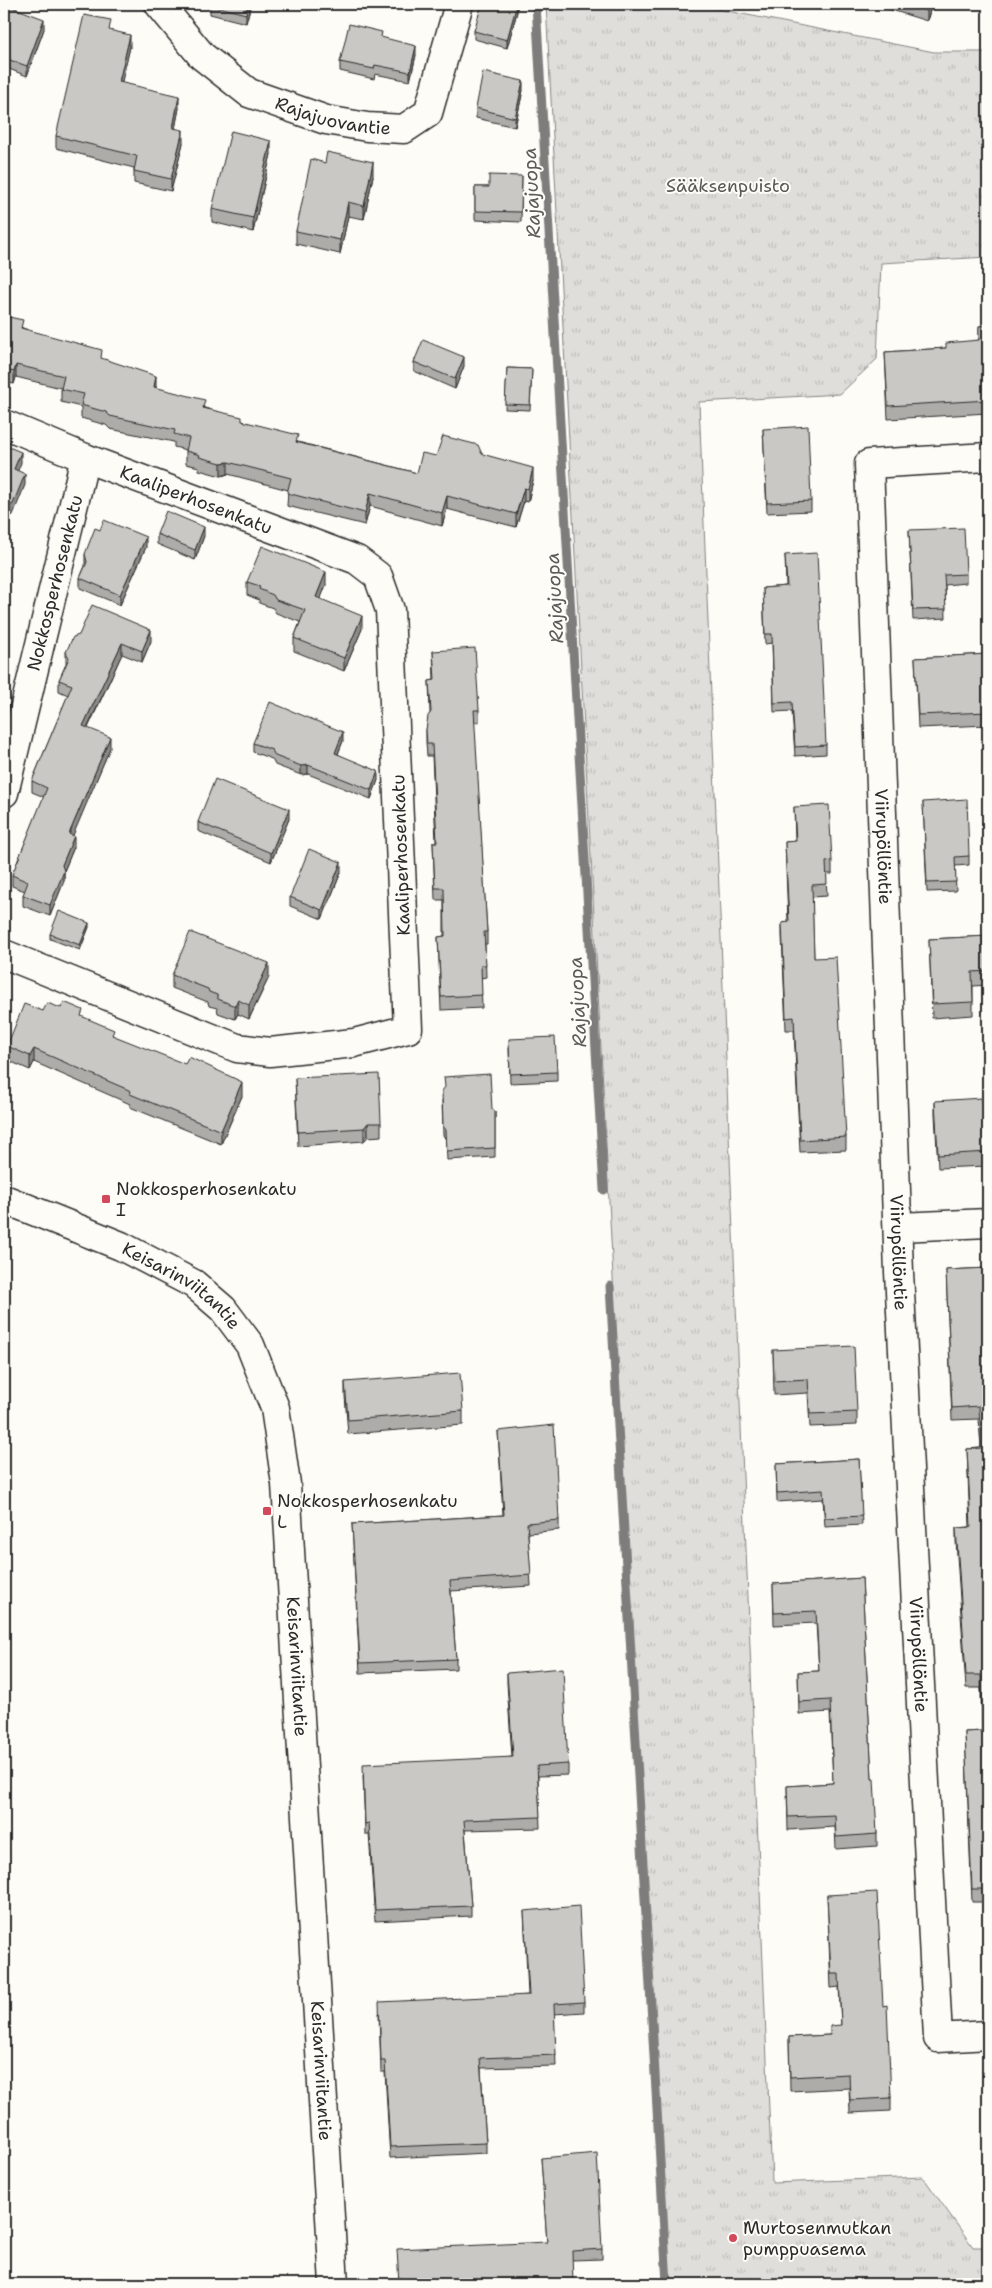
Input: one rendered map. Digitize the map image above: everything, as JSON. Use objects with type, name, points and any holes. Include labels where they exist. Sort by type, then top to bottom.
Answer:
[{"type":"street","name":"Rajajuovantie","points":[[159,4],[202,56],[249,93],[326,120],[367,127],[404,129],[428,113],[459,4]]},
{"type":"street","points":[[4,424],[85,458]]},
{"type":"street","name":"Viirupöllöntie","points":[[988,457],[869,464],[899,1227],[899,1272],[938,2038],[988,2035]]},
{"type":"street","name":"Nokkosperhosenkatu","points":[[4,793],[85,458]]},
{"type":"street","name":"Kaaliperhosenkatu","points":[[4,954],[237,1048],[270,1052],[345,1044],[408,1029],[390,610],[378,576],[357,560],[85,458]]},
{"type":"street","name":"Keisarinviitantie","points":[[4,1199],[121,1246],[194,1284],[223,1308],[250,1346],[275,1408],[286,1484],[334,2284]]},
{"type":"street","points":[[899,1227],[988,1223]]},
{"type":"green space","name":"Sääksenpuisto","points":[[546,4],[692,4],[934,52],[988,52],[988,257],[881,263],[877,359],[840,394],[699,402],[772,2183],[923,2177],[973,2247],[988,2247],[988,2284],[666,2284]]},
{"type":"building","points":[[210,4],[248,4],[246,14]]},
{"type":"building","points":[[482,4],[517,4],[507,40],[474,31]]},
{"type":"building","points":[[902,4],[929,4],[927,11]]},
{"type":"building","points":[[9,6],[44,19],[27,66],[4,58],[4,20]]},
{"type":"building","points":[[84,15],[111,20],[109,30],[130,35],[119,82],[179,96],[173,128],[183,130],[171,179],[134,171],[137,156],[56,136]]},
{"type":"building","points":[[349,24],[382,32],[381,37],[416,46],[410,72],[375,65],[374,69],[340,62]]},
{"type":"building","points":[[483,72],[523,81],[515,118],[476,108]]},
{"type":"building","points":[[231,131],[271,141],[253,218],[212,209]]},
{"type":"building","points":[[327,152],[373,162],[364,206],[348,202],[340,240],[296,231],[311,159],[325,163]]},
{"type":"building","points":[[489,175],[522,176],[521,212],[475,211],[475,187],[489,187]]},
{"type":"building","points":[[4,316],[23,320],[21,328],[102,350],[101,358],[156,376],[154,387],[205,400],[203,408],[242,417],[242,421],[298,435],[296,442],[417,473],[422,453],[436,456],[443,436],[478,445],[482,454],[533,468],[528,489],[524,488],[516,514],[447,496],[442,513],[370,493],[365,513],[287,493],[291,478],[228,462],[221,463],[199,457],[200,455],[186,451],[189,438],[174,434],[175,430],[110,416],[106,412],[81,405],[84,394],[61,389],[64,376],[16,365],[14,372],[4,369]]},
{"type":"building","points":[[988,325],[988,400],[888,406],[885,352],[946,348],[946,343],[979,340],[979,326]]},
{"type":"building","points":[[423,340],[464,357],[455,379],[414,362]]},
{"type":"building","points":[[507,368],[532,369],[530,405],[505,404]]},
{"type":"building","points":[[808,426],[811,501],[767,503],[763,429]]},
{"type":"building","points":[[4,445],[21,452],[14,469],[25,474],[13,504],[7,507],[4,514]]},
{"type":"building","points":[[166,511],[204,527],[195,550],[157,534]]},
{"type":"building","points":[[104,520],[146,537],[120,595],[80,578],[87,562],[85,554],[95,528],[100,530]]},
{"type":"building","points":[[964,528],[966,574],[944,575],[946,609],[913,610],[909,530]]},
{"type":"building","points":[[262,546],[326,572],[316,597],[362,616],[344,658],[294,638],[305,610],[276,600],[273,595],[259,589],[260,586],[247,582]]},
{"type":"building","points":[[817,553],[826,745],[795,747],[792,702],[774,703],[772,634],[765,634],[763,588],[787,586],[785,555]]},
{"type":"building","points":[[92,605],[151,630],[142,651],[122,643],[83,726],[110,737],[69,834],[74,836],[62,865],[64,871],[50,905],[23,895],[28,882],[12,875],[47,788],[32,781],[72,685],[59,680],[69,658],[66,652],[73,637],[79,635]]},
{"type":"building","points":[[475,648],[479,710],[474,710],[487,932],[484,932],[486,965],[481,965],[482,995],[441,997],[438,937],[445,936],[444,888],[435,888],[433,842],[437,842],[432,744],[427,744],[426,730],[428,716],[431,712],[429,681],[435,680],[433,651]]},
{"type":"building","points":[[988,654],[988,712],[918,715],[915,658]]},
{"type":"building","points":[[270,702],[343,732],[335,753],[378,771],[371,790],[308,765],[301,766],[275,756],[272,750],[253,743]]},
{"type":"building","points":[[215,779],[289,809],[271,853],[198,822]]},
{"type":"building","points":[[967,799],[969,856],[955,857],[956,882],[927,883],[923,802]]},
{"type":"building","points":[[829,805],[832,861],[826,862],[827,884],[812,885],[814,958],[836,957],[846,1137],[800,1140],[794,1017],[786,1018],[782,923],[789,922],[785,842],[796,841],[794,807]]},
{"type":"building","points":[[309,849],[341,862],[322,910],[290,897]]},
{"type":"building","points":[[59,911],[89,923],[80,945],[50,934]]},
{"type":"building","points":[[190,932],[269,963],[249,1005],[238,1000],[235,1006],[218,999],[217,995],[209,992],[208,989],[172,975]]},
{"type":"building","points":[[988,936],[988,971],[972,972],[973,1002],[932,1004],[929,939]]},
{"type":"building","points":[[64,1002],[83,1010],[81,1016],[114,1030],[112,1035],[185,1064],[189,1057],[242,1082],[221,1131],[130,1094],[131,1091],[34,1049],[30,1056],[7,1046],[24,1004],[43,1011],[47,1003],[61,1008]]},
{"type":"building","points":[[555,1037],[557,1072],[510,1074],[509,1039]]},
{"type":"building","points":[[379,1074],[381,1123],[368,1123],[364,1128],[298,1132],[295,1078]]},
{"type":"building","points":[[490,1074],[492,1109],[495,1111],[495,1148],[447,1151],[446,1130],[443,1126],[442,1091],[445,1087],[444,1077]]},
{"type":"building","points":[[982,1098],[983,1112],[988,1112],[988,1152],[938,1155],[935,1101]]},
{"type":"building","points":[[988,1268],[988,1889],[972,1889],[965,1732],[983,1731],[981,1675],[966,1675],[956,1528],[971,1527],[967,1449],[981,1448],[979,1406],[952,1408],[946,1270]]},
{"type":"building","points":[[854,1346],[857,1412],[810,1414],[808,1379],[774,1381],[773,1350]]},
{"type":"building","points":[[460,1373],[463,1411],[348,1420],[345,1382]]},
{"type":"building","points":[[554,1425],[559,1520],[527,1523],[531,1575],[450,1581],[456,1659],[360,1663],[352,1524],[504,1515],[498,1431]]},
{"type":"building","points":[[859,1459],[862,1516],[825,1518],[823,1490],[777,1493],[776,1464]]},
{"type":"building","points":[[862,1578],[872,1779],[874,1779],[877,1834],[836,1837],[835,1815],[788,1817],[787,1786],[833,1783],[830,1700],[799,1702],[798,1672],[819,1671],[816,1611],[774,1613],[773,1584]]},
{"type":"building","points":[[563,1668],[568,1764],[537,1766],[540,1817],[464,1820],[471,1906],[375,1910],[369,1823],[365,1824],[363,1764],[513,1757],[507,1673]]},
{"type":"building","points":[[877,1892],[883,2006],[887,2005],[891,2098],[850,2100],[849,2074],[790,2077],[789,2037],[830,2035],[830,2026],[841,2025],[839,1974],[831,1974],[827,1895]]},
{"type":"building","points":[[579,1906],[584,2002],[554,2004],[556,2055],[480,2058],[486,2143],[390,2147],[385,2061],[381,2061],[379,2002],[529,1995],[524,1911]]},
{"type":"building","points":[[597,2153],[602,2249],[572,2251],[573,2284],[399,2284],[397,2249],[547,2242],[541,2158]]},
{"type":"waterway","name":"Rajajuopa","points":[[536,4],[604,1190]]},
{"type":"waterway","points":[[610,1286],[667,2284]]},
{"type":"place","name":"Nokkosperhosenkatu I","points":[[106,1199]]},
{"type":"place","name":"Nokkosperhosenkatu L","points":[[267,1511]]},
{"type":"place","name":"Murtosenmutkan pumppuasema","points":[[733,2238]]}]
